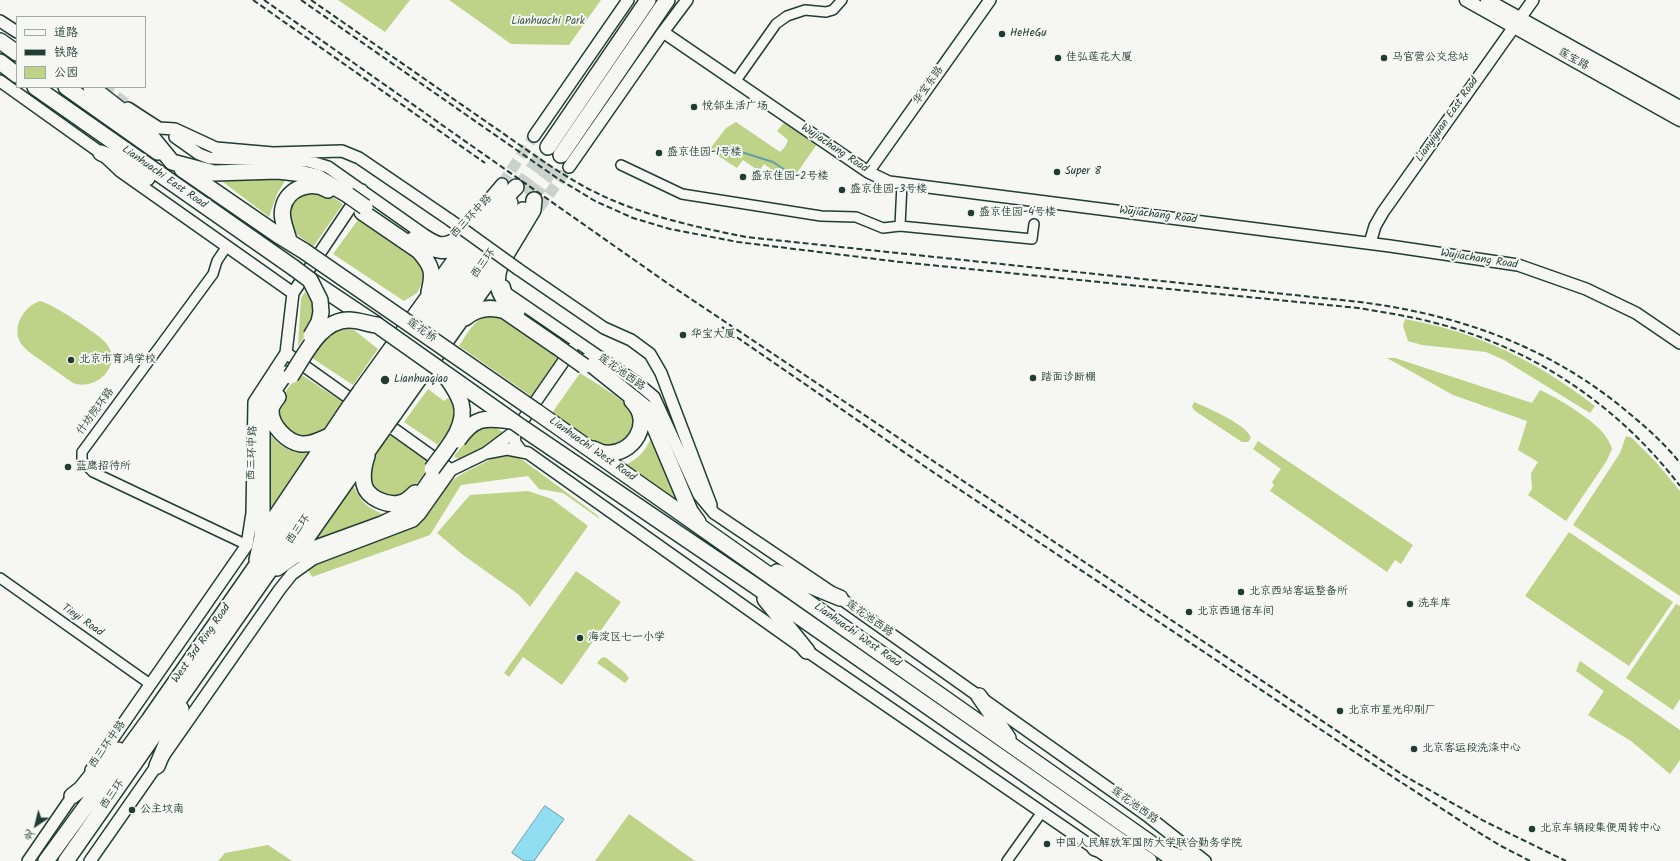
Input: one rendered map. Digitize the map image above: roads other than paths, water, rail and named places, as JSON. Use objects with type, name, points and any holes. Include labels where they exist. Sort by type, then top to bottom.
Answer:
[{"type":"highway","points":[[630,27],[640,0]]},
{"type":"highway","points":[[548,147],[648,0]]},
{"type":"highway","points":[[565,161],[642,35],[667,0]]},
{"type":"highway","points":[[642,35],[666,14],[676,0]]},
{"type":"highway","points":[[0,41],[16,52]]},
{"type":"highway","points":[[0,62],[16,73]]},
{"type":"highway","name":"Lianhuachi East Road","points":[[36,88],[310,280]]},
{"type":"highway","name":"Lianhuachi East Road","points":[[67,88],[172,162],[304,251]]},
{"type":"highway","points":[[92,88],[145,129],[172,162],[214,173],[278,171],[304,174],[317,177],[352,195],[363,209],[419,251],[425,258],[432,271],[429,296]]},
{"type":"highway","points":[[100,153],[116,159],[156,184],[183,192]]},
{"type":"highway","points":[[289,241],[282,208],[287,198],[294,190],[302,187],[314,186],[352,195]]},
{"type":"highway","points":[[445,374],[461,401],[462,419],[459,431],[440,470],[410,499],[400,503],[387,503],[374,498],[368,493],[364,485],[363,469],[370,448],[368,417],[378,403],[429,296],[468,242],[495,208],[524,195],[533,210],[501,263],[455,327]]},
{"type":"highway","name":"西三环","points":[[378,403],[472,281],[524,195]]},
{"type":"highway","points":[[363,209],[434,250],[443,251],[452,249],[460,247],[468,242]]},
{"type":"highway","name":"莲花桥","points":[[304,251],[537,412]]},
{"type":"highway","points":[[501,263],[498,277],[498,288],[506,304],[558,345]]},
{"type":"highway","points":[[310,280],[377,325],[517,428]]},
{"type":"highway","points":[[310,280],[320,300],[321,312],[319,322],[288,375],[271,411],[275,426],[285,437],[301,444],[315,442],[368,417],[378,403],[471,313],[481,309],[497,308],[505,310],[585,363],[647,409],[690,511],[705,530]]},
{"type":"highway","points":[[377,325],[349,320],[337,322],[328,326],[317,337],[268,398],[262,411],[261,572],[294,556],[382,524],[405,513],[415,503],[440,470],[468,427],[481,419],[517,428]]},
{"type":"highway","points":[[583,444],[604,454],[622,451],[636,440],[640,433],[638,409],[627,396],[585,363]]},
{"type":"highway","name":"Lianhuachi West Road","points":[[537,412],[750,560],[1176,861]]},
{"type":"highway","name":"西三环","points":[[66,861],[192,683],[261,572],[368,417]]},
{"type":"highway","name":"Lianhuachi West Road","points":[[517,428],[754,585],[1149,861]]},
{"type":"highway","points":[[262,537],[331,435]]},
{"type":"highway","points":[[294,556],[370,448]]},
{"type":"highway","points":[[750,560],[840,598]]},
{"type":"highway","name":"West 3rd Ring Road","points":[[149,720],[261,572]]},
{"type":"highway","points":[[754,585],[807,651]]},
{"type":"highway","points":[[157,766],[192,683]]},
{"type":"highway","points":[[979,696],[1014,747]]},
{"type":"highway","points":[[72,796],[81,789],[93,774],[149,720]]},
{"type":"highway","name":"西三环","points":[[46,861],[149,720]]},
{"type":"highway","points":[[1095,848],[1144,861]]},
{"type":"highway","points":[[1161,850],[1192,861]]},
{"type":"main road","name":"莲宝路","points":[[1466,0],[1516,22],[1680,107]]},
{"type":"main road","name":"莲宝路","points":[[1487,0],[1516,22],[1680,120]]},
{"type":"street","points":[[534,136],[628,0]]},
{"type":"street","points":[[565,161],[687,0]]},
{"type":"street","points":[[735,82],[776,24],[786,16],[805,10],[826,12],[833,10],[842,0]]},
{"type":"street","name":"华宝东路","points":[[868,172],[990,0]]},
{"type":"street","name":"Lianyiyuan East Road","points":[[1370,243],[1375,226],[1383,212],[1533,0]]},
{"type":"street","points":[[0,21],[16,31]]},
{"type":"street","name":"Wujiachang Road","points":[[663,32],[868,172],[889,182],[1370,243],[1518,266],[1586,289],[1636,313],[1680,342]]},
{"type":"street","points":[[0,81],[100,153],[120,171],[293,292]]},
{"type":"street","points":[[99,88],[159,128],[175,129],[216,148],[308,161],[328,167],[352,195]]},
{"type":"street","points":[[175,137],[199,154],[209,158],[272,157],[342,151],[359,158],[604,328],[630,340],[650,354],[661,373],[714,513]]},
{"type":"street","points":[[621,165],[682,194],[821,216],[856,217],[883,228],[900,226],[1032,239],[1034,224]]},
{"type":"street","points":[[900,226],[902,184]]},
{"type":"street","name":"西三环中路","points":[[28,861],[247,545],[252,513],[254,402],[286,353],[293,292],[352,195],[441,244],[451,241],[524,195]]},
{"type":"street","points":[[486,453],[517,428],[577,342],[506,293],[503,282],[524,195]]},
{"type":"street","name":"什坊院环路","points":[[227,246],[217,261],[213,274],[82,452],[82,461],[93,472],[247,545]]},
{"type":"street","name":"莲花池西路","points":[[577,342],[636,382],[654,397],[699,495],[714,513],[840,598],[979,696],[1145,814],[1205,861]]},
{"type":"street","points":[[286,353],[440,470]]},
{"type":"street","points":[[517,428],[516,443],[522,452]]},
{"type":"street","points":[[90,861],[292,574],[313,560],[413,521],[420,514],[440,470],[486,453],[507,450],[528,453],[565,478],[807,651],[1114,861]]},
{"type":"street","name":"Tieyi Road","points":[[0,578],[150,684]]},
{"type":"street","points":[[1007,861],[1042,812]]},
{"type":"water","points":[[545,806],[564,819],[534,861],[524,861],[512,853]]},
{"type":"waterway","points":[[722,146],[773,162],[788,172]]},
{"type":"tunnel","points":[[104,88],[138,112]]},
{"type":"tunnel","points":[[502,184],[534,136]]},
{"type":"tunnel","points":[[519,189],[548,147]]},
{"type":"tunnel","points":[[531,198],[561,155]]},
{"type":"tunnel","points":[[539,208],[569,167]]},
{"type":"railway","points":[[253,0],[485,163]]},
{"type":"railway","points":[[264,0],[670,285],[1403,775],[1484,821],[1566,861]]},
{"type":"railway","points":[[301,0],[557,178],[595,201],[633,218],[670,229],[738,242],[900,262],[1358,308],[1439,324],[1484,338],[1517,353],[1548,369],[1578,388],[1606,409],[1633,433],[1657,458],[1680,486]]},
{"type":"railway","points":[[311,0],[533,154],[579,184],[612,200],[644,212],[695,226],[746,237],[1360,302],[1434,316],[1469,325],[1503,338],[1569,370],[1600,390],[1630,414],[1656,437],[1680,463]]},
{"type":"railway","points":[[722,327],[924,466],[1347,747],[1473,829],[1530,861]]},
{"type":"place","name":"HeHeGu","points":[[1002,34]]},
{"type":"place","name":"佳弘莲花大厦","points":[[1058,58]]},
{"type":"place","name":"马官营公交总站","points":[[1384,58]]},
{"type":"place","name":"悦邻生活广场","points":[[694,107]]},
{"type":"place","name":"盛京佳园-1号楼","points":[[659,153]]},
{"type":"place","name":"Super 8","points":[[1057,172]]},
{"type":"place","name":"盛京佳园-2号楼","points":[[743,177]]},
{"type":"place","name":"盛京佳园-3号楼","points":[[842,190]]},
{"type":"place","name":"盛京佳园-4号楼","points":[[971,213]]},
{"type":"place","name":"华宝大厦","points":[[683,335]]},
{"type":"place","name":"北京市育鸿学校","points":[[71,360]]},
{"type":"place","name":"踏面诊断棚","points":[[1033,378]]},
{"type":"place","name":"Lianhuaqiao","points":[[385,380]]},
{"type":"place","name":"蓝鹰招待所","points":[[68,467]]},
{"type":"place","name":"北京西站客运整备所","points":[[1241,592]]},
{"type":"place","name":"洗车库","points":[[1410,604]]},
{"type":"place","name":"北京西通信车间","points":[[1189,612]]},
{"type":"place","name":"海淀区七一小学","points":[[580,638]]},
{"type":"place","name":"北京市星光印刷厂","points":[[1340,711]]},
{"type":"place","name":"北京客运段洗涤中心","points":[[1414,749]]},
{"type":"place","name":"公主坟南","points":[[132,810]]},
{"type":"place","name":"北京车辆段集便周转中心","points":[[1532,829]]},
{"type":"place","name":"中国人民解放军国防大学联合勤务学院","points":[[1047,844]]},
{"type":"park label","name":"Lianhuachi Park","points":[[548,22]]}]
